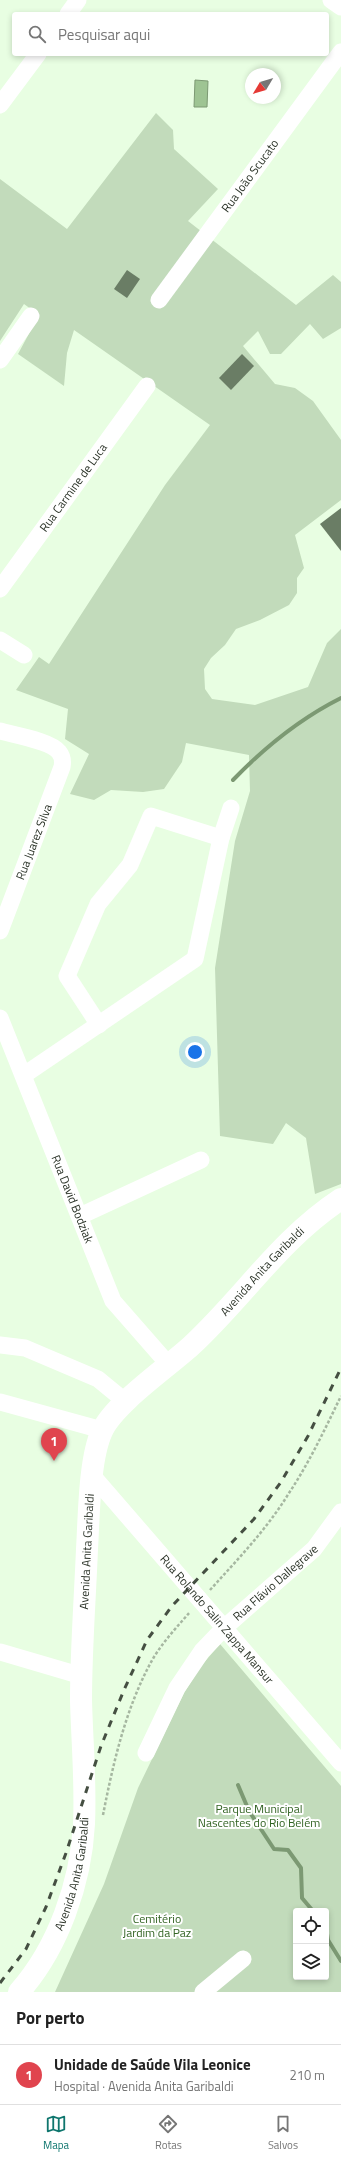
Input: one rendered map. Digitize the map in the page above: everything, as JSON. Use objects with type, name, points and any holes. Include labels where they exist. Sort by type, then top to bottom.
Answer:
[{"type":"main road","name":"Avenida Anita Garibaldi","points":[[19,1992],[42,1961],[55,1937],[68,1906],[78,1868],[84,1823],[82,1676],[88,1522],[92,1475],[102,1430],[126,1402],[209,1328],[282,1246],[341,1198]]},
{"type":"street","points":[[69,12],[78,0]]},
{"type":"street","points":[[331,0],[341,7]]},
{"type":"street","name":"Rua João Scucato","points":[[158,300],[341,52]]},
{"type":"street","points":[[0,105],[37,56]]},
{"type":"street","points":[[0,360],[31,316]]},
{"type":"street","name":"Rua Carmine de Luca","points":[[0,589],[147,386]]},
{"type":"street","points":[[0,640],[24,655]]},
{"type":"street","name":"Rua Juarez Silva","points":[[0,732],[49,745],[60,753],[62,767],[0,931]]},
{"type":"street","points":[[24,1075],[195,959],[221,838],[231,808]]},
{"type":"street","points":[[99,1025],[67,976],[98,904],[130,865],[151,816],[221,838]]},
{"type":"street","name":"Rua David Bodziak","points":[[0,1018],[114,1301],[169,1365]]},
{"type":"street","points":[[80,1216],[201,1160]]},
{"type":"street","points":[[0,1345],[25,1348],[98,1379],[126,1402]]},
{"type":"street","points":[[0,1402],[102,1430]]},
{"type":"street","name":"Rua Rolando Salin Zappa Mansur","points":[[92,1475],[341,1763]]},
{"type":"street","name":"Rua Flávio Dallegrave","points":[[146,1753],[188,1669],[202,1650],[224,1628],[314,1549],[341,1512]]},
{"type":"street","points":[[0,1652],[82,1676]]},
{"type":"street","points":[[203,1992],[243,1959]]},
{"type":"path","points":[[208,1593],[263,1530],[289,1494],[320,1439],[341,1396]]},
{"type":"path","points":[[102,1822],[118,1746],[130,1707],[150,1664],[168,1637],[195,1607]]},
{"type":"green space","points":[[156,113],[173,130],[174,149],[218,189],[188,221],[296,305],[333,275],[341,282],[341,328],[323,339],[310,324],[281,354],[270,354],[258,331],[243,346],[275,384],[295,388],[313,401],[341,440],[341,500],[295,535],[304,568],[297,578],[297,593],[289,605],[260,620],[236,629],[225,645],[211,658],[204,669],[205,689],[212,699],[255,705],[308,687],[327,643],[341,629],[341,1184],[315,1194],[306,1138],[286,1123],[273,1144],[220,1136],[215,968],[235,841],[250,791],[249,755],[186,743],[182,762],[164,789],[143,792],[111,790],[94,800],[70,794],[89,754],[65,739],[68,709],[16,690],[39,657],[49,664],[165,485],[210,425],[74,330],[67,353],[64,386],[18,354],[39,315],[24,304],[0,341],[0,179],[67,229]]},
{"type":"green space","name":"Parque Municipal Nascentes do Rio Belém","points":[[220,1644],[341,1786],[341,1992],[55,1992],[104,1884],[138,1788],[184,1693],[201,1666]]},
{"type":"shaded area","points":[[195,80],[208,81],[207,107],[194,107]]},
{"type":"building","points":[[127,270],[140,279],[127,298],[114,289]]},
{"type":"building","points":[[242,354],[254,366],[231,390],[219,378]]},
{"type":"building","points":[[341,508],[341,551],[320,524]]},
{"type":"waterway","points":[[233,780],[257,756],[297,724],[341,698]]},
{"type":"waterway","points":[[238,1785],[249,1811],[274,1849],[288,1850],[301,1868],[302,1898],[310,1908]]},
{"type":"waterway","points":[[329,1942],[341,1961]]},
{"type":"railway","points":[[0,1983],[26,1949],[46,1907],[66,1853],[101,1746],[147,1640],[172,1606],[254,1519],[281,1482],[308,1436],[341,1368]]},
{"type":"place","name":"Unidade de Saúde Vila Leonice","points":[[54,1461]]},
{"type":"park label","name":"Cemitério Jardim da Paz","points":[[157,1926]]}]
